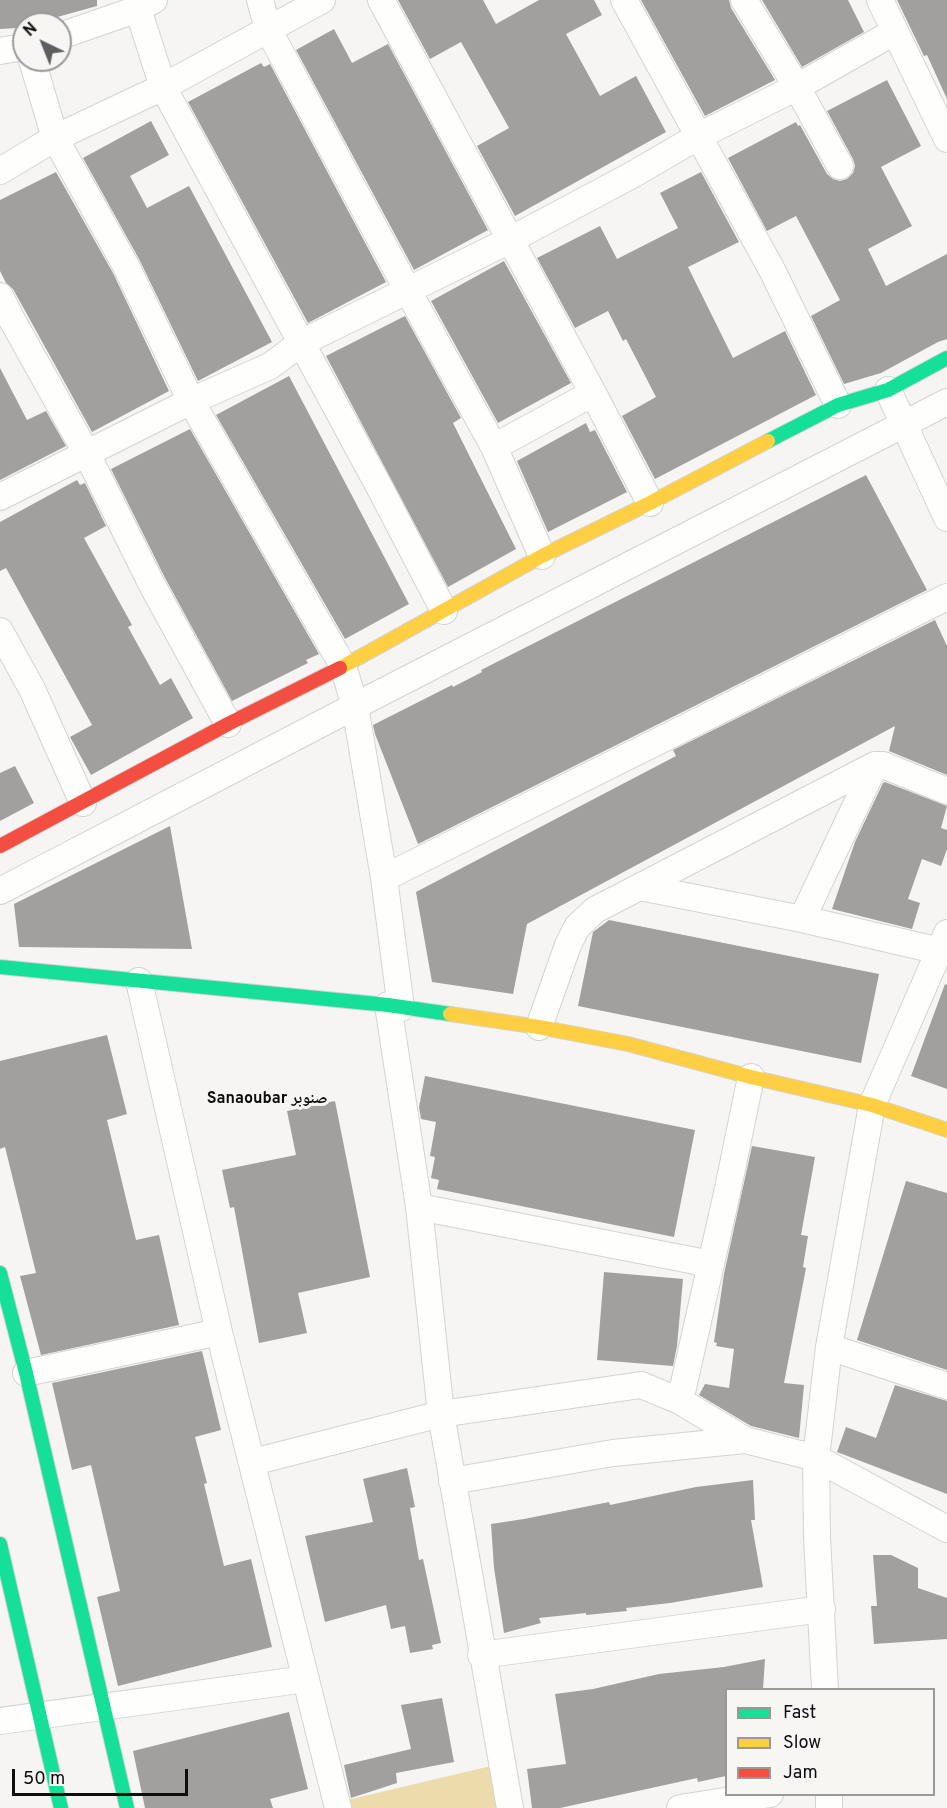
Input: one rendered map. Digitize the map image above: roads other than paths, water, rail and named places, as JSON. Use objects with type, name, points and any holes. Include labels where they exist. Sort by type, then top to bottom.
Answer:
[{"type":"street","points":[[260,0],[268,29],[494,447],[542,556]]},
{"type":"street","points":[[0,171],[55,138],[163,87],[322,0]]},
{"type":"street","points":[[381,0],[650,503]]},
{"type":"street","points":[[624,0],[772,270],[838,405]]},
{"type":"street","points":[[744,0],[797,87],[840,166]]},
{"type":"street","points":[[880,0],[947,139]]},
{"type":"street","points":[[72,32],[146,4],[163,87],[444,611]]},
{"type":"street","points":[[0,497],[191,401],[270,366],[301,343],[510,240],[632,175],[699,136],[797,87],[894,32]]},
{"type":"street","points":[[36,72],[55,138],[126,266],[191,401],[343,666],[355,706],[384,878],[395,1006],[441,1414],[481,1655],[510,1808]]},
{"type":"street","points":[[0,296],[10,318],[87,454],[151,583],[228,724]]},
{"type":"street","points":[[0,846],[228,724],[343,666],[542,556],[650,503],[838,405],[888,390],[947,358]]},
{"type":"street","points":[[888,390],[902,425],[947,518]]},
{"type":"street","points":[[494,447],[592,393]]},
{"type":"street","points":[[0,891],[947,402]]},
{"type":"street","points":[[384,878],[947,597]]},
{"type":"street","points":[[0,631],[32,689],[83,803]]},
{"type":"street","points":[[802,919],[874,765]]},
{"type":"street","points":[[539,1027],[568,945],[577,927],[595,910],[874,765],[883,765],[947,791]]},
{"type":"street","points":[[640,887],[802,919],[945,942],[872,1105],[829,1347],[816,1458],[817,1537],[825,1688]]},
{"type":"street","points":[[0,967],[395,1006],[539,1027],[628,1044],[751,1077],[872,1105],[947,1130]]},
{"type":"street","points":[[139,981],[219,1332],[338,1808]]},
{"type":"street","points":[[680,1401],[751,1077]]},
{"type":"street","points":[[419,1207],[711,1264]]},
{"type":"street","points":[[0,1273],[8,1336],[26,1373],[127,1808]]},
{"type":"street","points":[[26,1373],[219,1332]]},
{"type":"street","points":[[829,1347],[947,1386]]},
{"type":"street","points":[[253,1462],[441,1414],[641,1385],[680,1401],[744,1440],[816,1458],[947,1529]]},
{"type":"street","points":[[452,1481],[613,1453],[744,1440]]},
{"type":"street","points":[[0,1544],[61,1808]]},
{"type":"street","points":[[481,1655],[822,1609]]},
{"type":"street","points":[[0,1721],[306,1679]]},
{"type":"street","points":[[680,1808],[757,1796]]},
{"type":"district","name":"Sanaoubar صنوبر","points":[[267,1100]]}]
